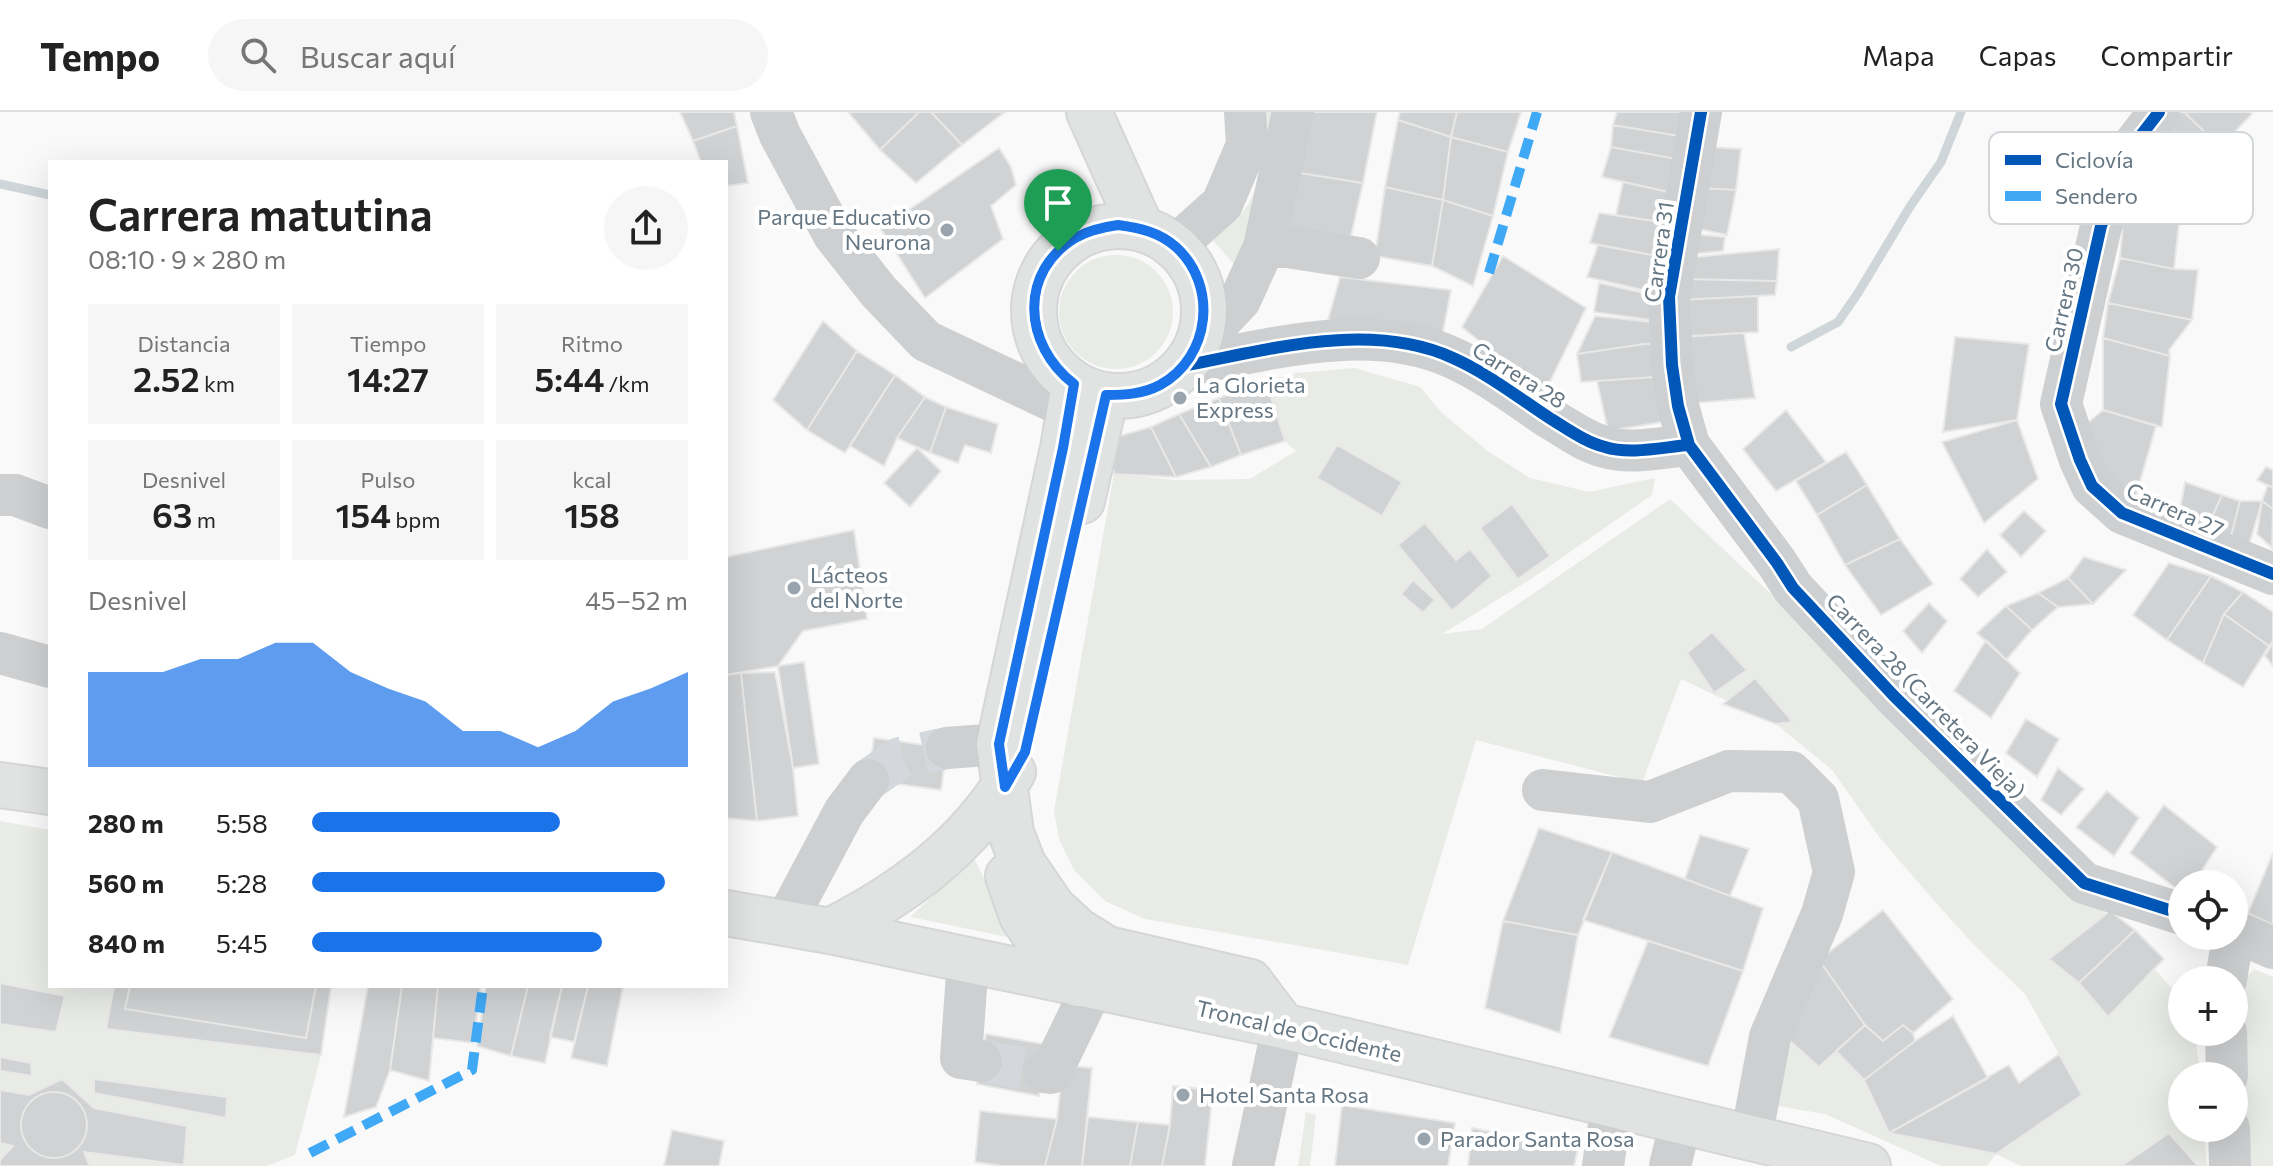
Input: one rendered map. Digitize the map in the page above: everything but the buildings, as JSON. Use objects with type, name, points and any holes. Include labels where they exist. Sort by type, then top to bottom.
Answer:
[{"type":"main road","points":[[1089,112],[1158,237],[1194,270],[1204,300],[1202,332],[1190,357],[1161,385],[1135,395],[1083,396],[1045,354],[1037,334],[1034,312],[1037,290],[1045,269],[1058,251],[1097,228],[1118,225],[1158,237]]},
{"type":"main road","points":[[1083,396],[999,744],[1011,833],[1023,864],[1053,908],[1078,931],[1107,949],[1250,982],[1283,1026]]},
{"type":"main road","points":[[830,931],[909,886],[944,856],[1005,787],[1025,752],[1083,396]]},
{"type":"main road","points":[[0,785],[48,791]]},
{"type":"main road","points":[[1005,787],[1000,831],[1007,875],[1022,916],[1047,953],[1086,985]]},
{"type":"main road","name":"Troncal de Occidente","points":[[728,913],[830,931],[1283,1026],[1868,1166]]},
{"type":"street","points":[[771,112],[780,135],[834,235],[879,292],[926,341],[1083,396]]},
{"type":"street","points":[[1158,237],[1222,204],[1247,145],[1245,112]]},
{"type":"street","points":[[1190,357],[1240,300],[1264,247],[1293,112]]},
{"type":"street","name":"Carrera 31","points":[[1689,445],[1674,378],[1669,297],[1701,112]]},
{"type":"street","name":"Carrera 30","points":[[2144,132],[2159,112]]},
{"type":"street","name":"Carrera 30","points":[[2080,460],[2061,404],[2102,224]]},
{"type":"street","points":[[1264,247],[1287,247],[1359,258]]},
{"type":"street","name":"Carrera 28","points":[[1190,357],[1301,343],[1365,340],[1405,343],[1453,357],[1576,435],[1605,448],[1629,450],[1689,445]]},
{"type":"street","name":"Carrera 28 (Carretera Vieja)","points":[[1689,445],[1793,588],[1894,696],[2084,883],[2168,910]]},
{"type":"street","name":"Carrera 27","points":[[2080,460],[2092,486],[2122,513],[2273,573]]},
{"type":"street","points":[[0,495],[15,495],[48,507]]},
{"type":"street","points":[[0,653],[48,666]]},
{"type":"street","points":[[947,748],[999,744]]},
{"type":"street","points":[[1543,790],[1650,802],[1729,771],[1791,772],[1818,799],[1834,872],[1822,914],[1770,1037],[1751,1138]]},
{"type":"street","points":[[785,923],[844,812],[868,780]]},
{"type":"street","points":[[2248,939],[2273,948]]},
{"type":"street","points":[[968,960],[961,1058],[981,1061]]},
{"type":"street","points":[[1044,1072],[1051,1073],[1086,985]]},
{"type":"street","points":[[1253,1166],[1283,1026]]},
{"type":"street","points":[[1603,1166],[1612,1104]]},
{"type":"street","points":[[1670,1166],[1681,1121]]},
{"type":"street","points":[[2229,1142],[2230,1166]]},
{"type":"shaded area","points":[[1263,112],[1276,112],[1274,130],[1237,268],[1213,240],[1234,221],[1251,199],[1261,162]]},
{"type":"shaded area","points":[[1116,255],[1138,259],[1157,271],[1169,290],[1173,312],[1169,334],[1157,353],[1138,365],[1116,369],[1094,365],[1075,353],[1063,334],[1059,312],[1063,290],[1075,271],[1094,259]]},
{"type":"shaded area","points":[[1355,368],[1420,387],[1441,412],[1489,452],[1530,478],[1589,492],[1655,478],[1652,495],[1534,577],[1442,634],[1482,629],[1670,499],[2082,887],[2168,984],[2168,1046],[2196,1046],[2199,1062],[2168,1062],[2168,1134],[2121,1166],[2021,1166],[1996,1154],[2082,1095],[2025,994],[1974,945],[1929,895],[1880,838],[1832,770],[1776,724],[1681,679],[1642,783],[1476,740],[1408,965],[1145,919],[1105,901],[1074,870],[1059,839],[1054,811],[1114,474],[1176,480],[1250,479],[1296,451],[1285,441],[1266,381],[1296,373]]},
{"type":"shaded area","points":[[0,821],[48,830],[48,988],[114,988],[106,1029],[321,1055],[295,1155],[267,1166],[0,1166]]},
{"type":"shaded area","points":[[974,858],[1013,938],[910,917]]},
{"type":"shaded area","points":[[2254,969],[2273,977],[2273,1166],[2233,1166],[2233,1142],[2248,1142],[2248,1062],[2234,1062],[2234,1046],[2248,1046],[2248,975]]},
{"type":"shaded area","points":[[1791,1042],[1819,1067],[1836,1051],[1864,1080],[1889,1133],[1996,1154],[1987,1166],[1941,1166],[1825,1114],[1767,1104]]},
{"type":"shaded area","points":[[1306,1112],[1316,1115],[1310,1166],[1298,1166]]},
{"type":"shaded area","points":[[2177,1142],[2205,1142],[2207,1166],[2198,1166]]},
{"type":"waterway","points":[[1791,347],[1838,322],[1941,162],[1961,112]]},
{"type":"waterway","points":[[0,184],[48,195]]},
{"type":"tunnel","points":[[868,780],[900,758],[947,748]]},
{"type":"tunnel","points":[[981,1061],[1044,1072]]},
{"type":"marked path","points":[[1489,273],[1537,112]]},
{"type":"marked path","points":[[310,1153],[472,1070],[483,988]]},
{"type":"cycle path","points":[[1701,112],[1669,297],[1672,365],[1678,406],[1689,445],[1793,588],[1894,696],[2084,883],[2168,910]]},
{"type":"cycle path","points":[[2144,132],[2159,112]]},
{"type":"cycle path","points":[[2102,224],[2061,404],[2092,486],[2122,513],[2273,574]]},
{"type":"cycle path","points":[[1183,366],[1283,346],[1353,340],[1388,341],[1421,347],[1466,364],[1570,431],[1598,445],[1636,450],[1689,445]]},
{"type":"place","name":"Parque Educativo Neurona","points":[[947,230]]},
{"type":"place","name":"La Glorieta Express","points":[[1180,398]]},
{"type":"place","name":"Lácteos del Norte","points":[[794,588]]},
{"type":"place","name":"Hotel Santa Rosa","points":[[1183,1095]]},
{"type":"place","name":"Parador Santa Rosa","points":[[1424,1139]]},
{"type":"route","points":[[1118,225],[1141,228],[1159,235],[1175,246],[1194,270],[1204,300],[1204,316],[1196,347],[1183,366],[1161,385],[1135,395],[1106,395],[1025,752],[1005,787],[999,744],[1074,384],[1045,354],[1037,334],[1034,312],[1037,290],[1045,269],[1058,251],[1097,228],[1118,225]]}]
